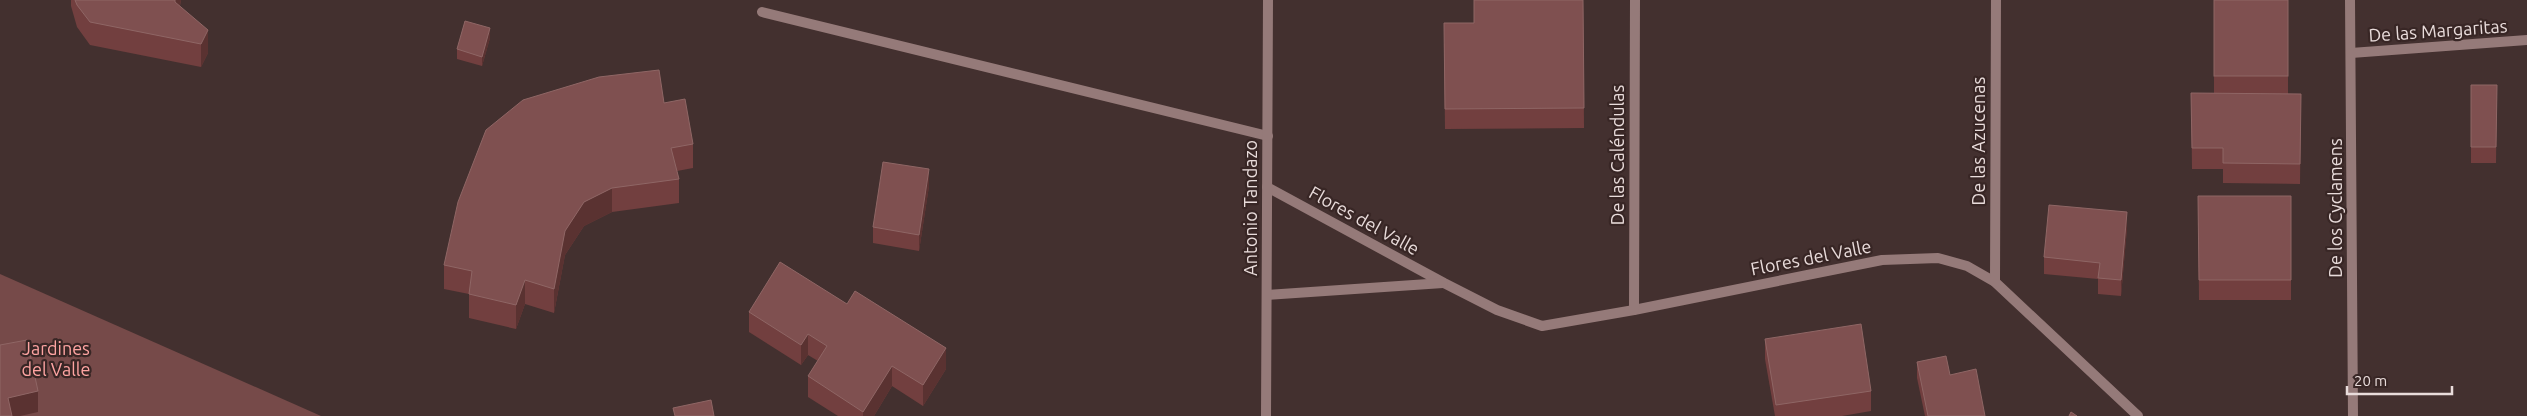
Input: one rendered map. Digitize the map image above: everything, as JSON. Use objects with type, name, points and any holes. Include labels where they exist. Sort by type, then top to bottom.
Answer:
[{"type":"street","name":"Antonio Tandazo","points":[[1266,416],[1268,0]]},
{"type":"street","name":"De las Caléndulas","points":[[1634,310],[1635,0]]},
{"type":"street","name":"De las Azucenas","points":[[1995,282],[1996,0]]},
{"type":"street","name":"De los Cyclamens","points":[[2350,0],[2353,416]]},
{"type":"street","points":[[762,12],[1268,136]]},
{"type":"street","name":"De las Margaritas","points":[[2351,53],[2527,40]]},
{"type":"street","name":"Flores del Valle","points":[[1268,187],[1444,283],[1498,310],[1542,326],[1634,310],[1882,260],[1938,258],[1967,266],[1995,282],[2138,416]]},
{"type":"street","name":"Flores del Valle","points":[[1267,295],[1444,283]]},
{"type":"green space","name":"Jardines del Valle","points":[[0,274],[321,416],[0,416]]},
{"type":"building","points":[[75,0],[175,0],[208,30],[201,44],[90,22]]},
{"type":"building","points":[[1474,0],[1583,0],[1584,108],[1445,109],[1444,23],[1474,23]]},
{"type":"building","points":[[2214,0],[2288,0],[2288,76],[2214,76]]},
{"type":"building","points":[[465,21],[490,28],[482,57],[457,49]]},
{"type":"building","points":[[659,70],[664,103],[685,99],[693,144],[671,148],[679,179],[612,188],[584,202],[565,231],[554,289],[525,280],[516,305],[469,294],[472,271],[444,265],[458,202],[486,130],[523,100],[599,77]]},
{"type":"building","points":[[2471,85],[2497,85],[2496,147],[2471,147]]},
{"type":"building","points":[[2191,93],[2301,94],[2300,164],[2223,163],[2223,148],[2192,148]]},
{"type":"building","points":[[883,162],[929,169],[919,235],[873,227]]},
{"type":"building","points":[[2198,196],[2291,196],[2291,280],[2199,280]]},
{"type":"building","points":[[2049,205],[2127,212],[2121,280],[2098,278],[2100,263],[2044,257]]},
{"type":"building","points":[[780,262],[847,304],[855,291],[946,348],[923,385],[892,366],[863,412],[808,376],[827,346],[808,334],[801,345],[749,312]]},
{"type":"building","points":[[1861,324],[1871,391],[1776,405],[1765,339]]},
{"type":"building","points":[[27,340],[38,391],[8,398],[12,416],[0,416],[0,345]]},
{"type":"building","points":[[1946,356],[1950,375],[1976,369],[1985,416],[1928,416],[1917,362]]},
{"type":"building","points":[[711,400],[714,416],[675,416],[673,408]]},
{"type":"building","points":[[2071,412],[2077,416],[2069,416]]}]
